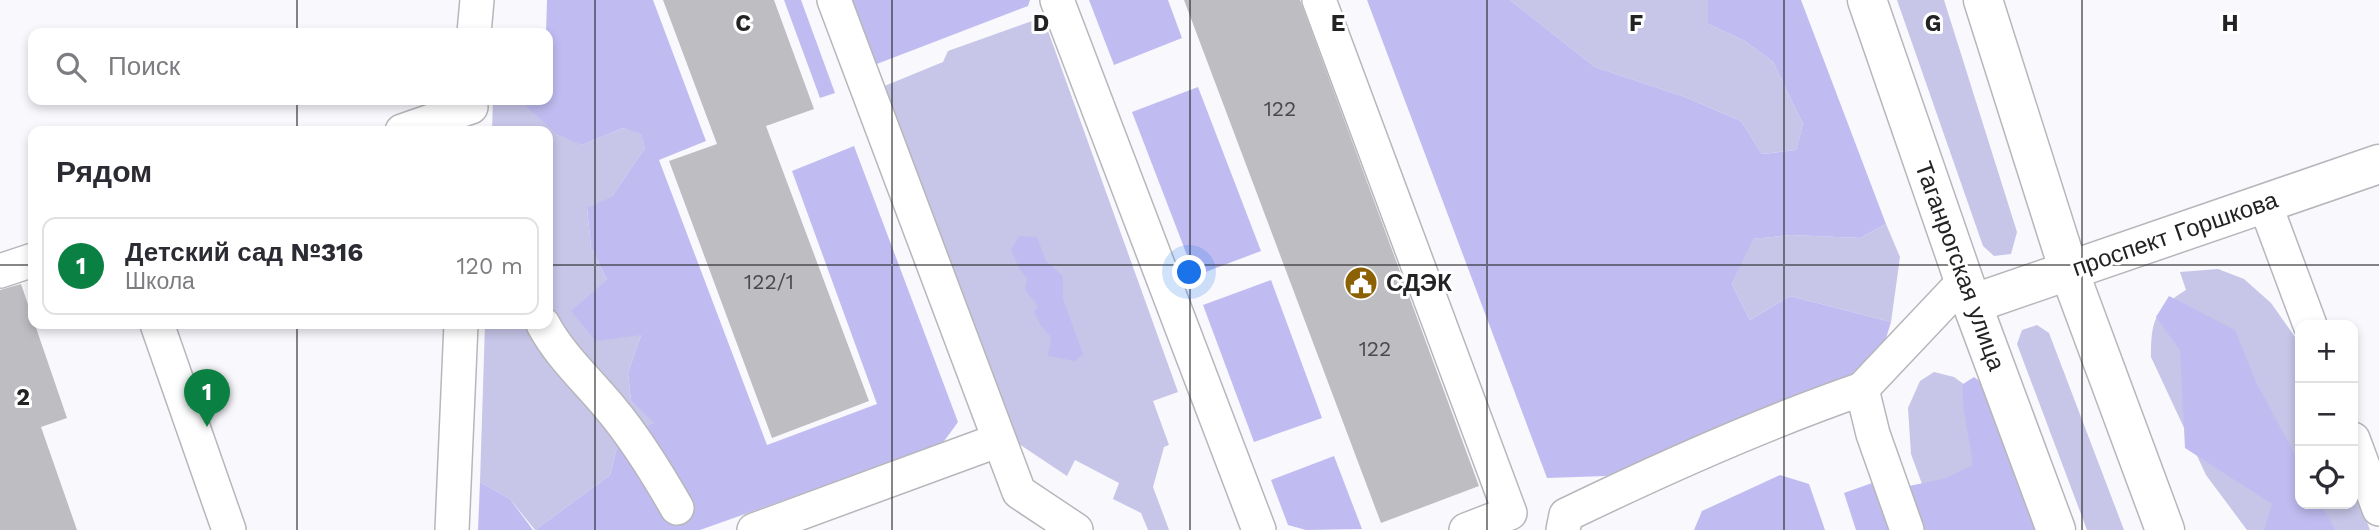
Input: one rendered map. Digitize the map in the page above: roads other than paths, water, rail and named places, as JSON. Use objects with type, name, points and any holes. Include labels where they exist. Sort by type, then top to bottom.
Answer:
[{"type":"main road","name":"Таганрогская улица","points":[[1867,0],[1968,293],[2056,530]]},
{"type":"main road","points":[[1983,0],[2069,271],[2165,530]]},
{"type":"main road","name":"проспект Горшкова","points":[[1968,293],[2069,271],[2379,164]]},
{"type":"lane","points":[[474,28],[477,0]]},
{"type":"lane","points":[[834,0],[1019,492],[1076,530]]},
{"type":"lane","points":[[1058,0],[1259,530]]},
{"type":"lane","points":[[1319,0],[1510,513],[1466,530]]},
{"type":"lane","points":[[421,126],[471,113]]},
{"type":"lane","points":[[2265,204],[2309,320]]},
{"type":"lane","points":[[0,271],[28,262]]},
{"type":"lane","points":[[1563,530],[1566,515],[1651,474],[1790,415],[1862,389],[1968,293]]},
{"type":"lane","points":[[159,329],[229,530]]},
{"type":"lane","points":[[452,530],[461,329]]},
{"type":"lane","points":[[546,329],[552,341],[611,408],[647,455],[677,508]]},
{"type":"lane","points":[[1862,389],[1873,434],[1907,530]]},
{"type":"lane","points":[[754,530],[999,440]]},
{"type":"lane","points":[[2356,446],[2379,509]]},
{"type":"place","name":"СДЭК","points":[[1361,283]]},
{"type":"place","name":"Детский сад №316","points":[[207,427]]}]
